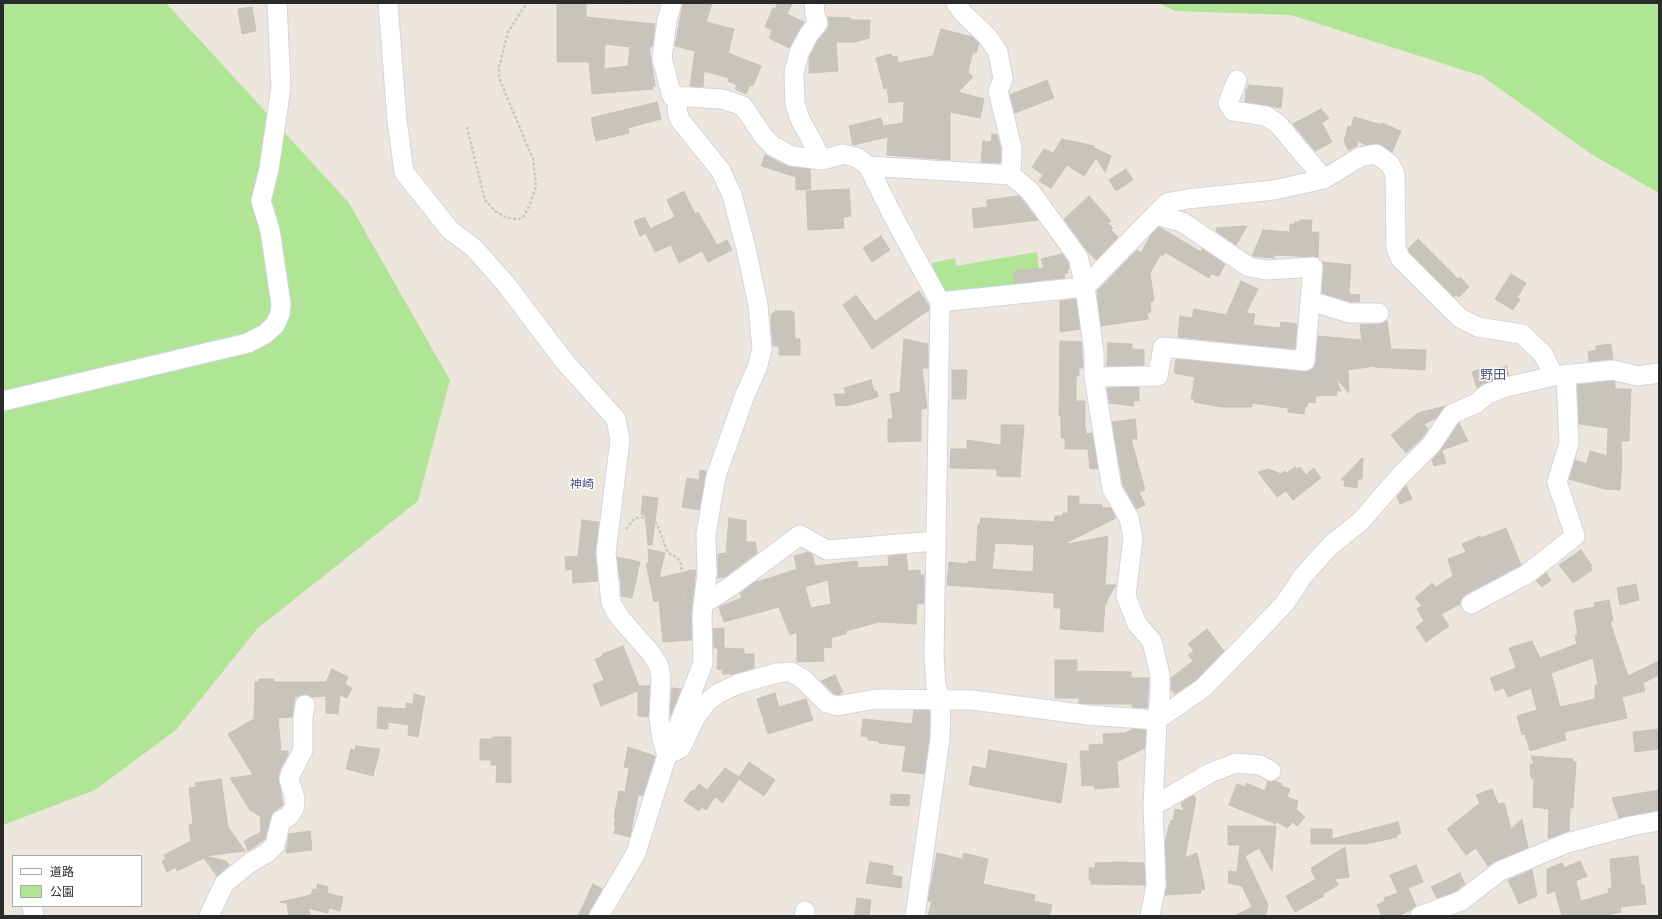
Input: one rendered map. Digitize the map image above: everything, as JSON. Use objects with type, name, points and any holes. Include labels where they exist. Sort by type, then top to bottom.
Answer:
[{"type":"street","points":[[3,401],[248,343],[265,334],[275,325],[280,314],[281,304],[270,230],[261,201],[269,169],[281,87],[277,3]]},
{"type":"street","points":[[388,3],[397,120],[404,172],[450,230],[474,248],[506,283],[565,362],[616,419],[620,440],[606,553],[611,603],[620,618],[651,653],[659,666],[661,678],[659,718],[662,740],[667,755]]},
{"type":"street","points":[[599,916],[636,853],[667,755],[703,663],[702,604],[707,573],[706,534],[716,476],[745,395],[757,368],[762,349],[758,305],[748,255],[732,195],[721,171],[680,120],[677,111],[678,102],[672,96],[662,58],[667,20],[672,3]]},
{"type":"street","points":[[814,3],[818,23],[809,34],[799,53],[794,72],[795,104],[808,138],[822,160]]},
{"type":"street","points":[[956,3],[963,13],[988,37],[998,52],[1002,79],[998,91],[1012,148],[1011,175]]},
{"type":"street","points":[[1237,80],[1228,103],[1233,111],[1266,116],[1278,124],[1324,179]]},
{"type":"street","points":[[672,96],[722,99],[743,106],[764,137],[773,146],[792,156],[822,160],[843,154],[858,158],[868,166],[894,218],[940,302],[934,656],[936,686],[941,699],[940,739],[915,916]]},
{"type":"street","points":[[940,302],[1085,288],[1168,203],[1187,199],[1274,190],[1324,179],[1360,157],[1376,154],[1390,164],[1395,174],[1396,248],[1400,258],[1460,318],[1478,327],[1522,334],[1543,354],[1560,375],[1569,443],[1557,482],[1575,536],[1527,574],[1471,604]]},
{"type":"street","points":[[868,166],[1011,175],[1030,191],[1078,257],[1085,288],[1094,353],[1094,377],[1112,489],[1128,518],[1134,538],[1126,596],[1137,624],[1152,641],[1160,675],[1153,806],[1156,885],[1150,916]]},
{"type":"street","points":[[1094,377],[1158,376],[1163,346],[1305,361],[1313,267],[1267,270],[1249,267],[1182,222],[1156,215]]},
{"type":"street","points":[[1310,301],[1349,313],[1379,313]]},
{"type":"street","points":[[667,755],[681,748],[696,716],[708,701],[719,693],[738,684],[777,672],[791,672],[803,679],[827,703],[837,706],[876,700],[972,700],[1088,715],[1157,720],[1203,688],[1243,647],[1285,603],[1303,576],[1330,546],[1361,521],[1399,477],[1432,445],[1452,414],[1478,403],[1487,394],[1500,389],[1560,375],[1613,370],[1637,376],[1659,373]]},
{"type":"street","points":[[702,604],[730,588],[800,535],[827,550],[936,541]]},
{"type":"street","points":[[209,916],[224,884],[251,862],[267,853],[275,845],[281,820],[288,817],[294,809],[296,799],[289,779],[303,750],[303,717],[305,705]]},
{"type":"street","points":[[1153,806],[1210,773],[1236,763],[1260,765],[1271,771]]},
{"type":"street","points":[[1420,916],[1461,901],[1500,871],[1567,843],[1631,826],[1659,821]]},
{"type":"path","points":[[467,127],[485,200],[495,211],[507,218],[519,219],[524,216],[536,186],[534,171],[528,148],[499,78],[499,67],[508,32],[527,3]]},
{"type":"path","points":[[626,530],[635,518],[645,517],[657,524],[668,553],[677,557],[681,564],[685,599],[702,604]]},
{"type":"green space","points":[[3,3],[166,3],[349,203],[450,380],[418,501],[257,629],[176,730],[95,790],[3,825]]},
{"type":"green space","points":[[1159,3],[1659,3],[1659,193],[1591,154],[1482,76],[1291,15],[1175,11]]},
{"type":"green space","points":[[1037,252],[1041,288],[950,297],[938,287],[932,263],[955,258],[956,266]]},
{"type":"building","points":[[586,3],[586,17],[655,24],[652,47],[649,47],[655,86],[652,86],[653,89],[592,94],[589,62],[557,62],[557,5]],"holes":[[[605,44],[630,47],[628,66],[604,69]]]},
{"type":"building","points":[[683,3],[712,3],[706,22],[734,29],[728,53],[761,66],[753,86],[750,85],[746,94],[735,89],[737,85],[728,81],[729,78],[704,71],[703,87],[690,86],[695,51],[675,46]]},
{"type":"building","points":[[778,3],[792,3],[787,14],[804,22],[789,48],[769,38],[772,30],[765,27],[773,8],[775,9]]},
{"type":"building","points":[[252,7],[256,31],[242,34],[238,9]]},
{"type":"building","points":[[828,17],[851,18],[850,20],[870,20],[869,38],[855,42],[836,42],[838,71],[809,73],[809,57],[818,40],[827,30],[829,25]]},
{"type":"building","points":[[941,29],[972,37],[979,43],[976,53],[973,52],[968,72],[973,77],[958,92],[984,99],[980,118],[950,112],[950,160],[887,155],[888,137],[853,145],[849,126],[881,118],[883,126],[903,123],[904,101],[889,103],[887,88],[884,89],[876,58],[891,54],[892,57],[897,56],[898,63],[933,56]]},
{"type":"building","points":[[1047,80],[1054,98],[1015,113],[1010,95]]},
{"type":"building","points":[[1248,85],[1283,88],[1281,108],[1245,102],[1246,89],[1248,89]]},
{"type":"building","points":[[657,102],[661,119],[628,128],[629,133],[596,141],[591,118]]},
{"type":"building","points":[[1321,109],[1329,118],[1322,123],[1332,142],[1315,151],[1293,124]]},
{"type":"building","points":[[1354,117],[1382,125],[1382,123],[1401,131],[1392,152],[1379,143],[1366,145],[1358,141],[1357,146],[1348,150],[1344,141],[1348,126],[1351,127]]},
{"type":"building","points":[[992,134],[997,135],[1001,149],[1000,163],[981,162],[983,141],[991,142]]},
{"type":"building","points":[[1062,139],[1094,146],[1093,147],[1111,156],[1105,172],[1096,158],[1084,176],[1067,165],[1051,188],[1039,181],[1043,175],[1032,167],[1044,149],[1053,153]]},
{"type":"building","points":[[765,155],[787,166],[810,169],[811,189],[796,190],[796,177],[761,166]]},
{"type":"building","points":[[1126,169],[1133,180],[1116,191],[1109,180]]},
{"type":"building","points":[[849,189],[851,216],[843,217],[844,228],[808,230],[806,191]]},
{"type":"building","points":[[684,191],[695,214],[698,212],[717,245],[727,240],[732,250],[708,262],[702,251],[679,263],[671,245],[655,252],[646,233],[640,236],[634,221],[645,217],[650,229],[675,217],[667,200]]},
{"type":"building","points":[[1019,196],[1038,220],[974,228],[972,209],[987,207],[987,200]]},
{"type":"building","points":[[1089,196],[1111,221],[1109,223],[1103,219],[1113,228],[1111,230],[1118,237],[1096,260],[1088,252],[1064,219]]},
{"type":"building","points":[[1300,220],[1312,220],[1311,232],[1319,232],[1318,257],[1274,255],[1274,258],[1252,256],[1263,230],[1290,232],[1290,224],[1300,222]]},
{"type":"building","points":[[1247,226],[1236,245],[1217,232],[1216,228]]},
{"type":"building","points":[[1159,227],[1201,252],[1202,249],[1225,264],[1219,276],[1211,274],[1209,278],[1165,252],[1163,256],[1161,254],[1150,273],[1154,301],[1150,302],[1151,312],[1147,313],[1148,319],[1101,326],[1097,291],[1137,250],[1141,253],[1151,235]]},
{"type":"building","points":[[881,236],[890,250],[872,262],[863,248]]},
{"type":"building","points":[[1418,239],[1458,279],[1460,277],[1469,287],[1459,297],[1456,295],[1454,297],[1409,252],[1408,249]]},
{"type":"building","points":[[1062,254],[1068,262],[1069,269],[1067,269],[1068,273],[1064,274],[1065,278],[1015,283],[1014,271],[1044,268],[1041,259]]},
{"type":"building","points":[[1323,262],[1351,265],[1349,294],[1360,295],[1359,302],[1351,302],[1322,293]]},
{"type":"building","points":[[1511,274],[1526,283],[1517,298],[1520,299],[1513,310],[1495,299]]},
{"type":"building","points":[[1241,281],[1258,289],[1246,313],[1255,314],[1253,325],[1280,328],[1281,322],[1297,324],[1295,349],[1178,337],[1180,316],[1192,318],[1194,309],[1226,315]]},
{"type":"building","points":[[919,291],[929,306],[929,310],[872,349],[843,305],[856,295],[875,321]]},
{"type":"building","points":[[1076,299],[1080,329],[1060,332],[1060,301]]},
{"type":"building","points":[[775,311],[792,311],[794,313],[795,339],[800,339],[800,355],[779,355],[779,346],[773,346],[771,322],[772,313],[775,313]]},
{"type":"building","points":[[1387,321],[1391,349],[1426,350],[1425,370],[1375,366],[1348,370],[1349,393],[1335,377],[1341,391],[1336,391],[1337,395],[1316,396],[1315,403],[1308,402],[1307,407],[1305,407],[1304,414],[1288,412],[1288,408],[1252,403],[1252,407],[1220,407],[1194,402],[1195,399],[1191,399],[1195,377],[1174,373],[1176,359],[1309,371],[1314,368],[1316,362],[1318,336],[1362,340],[1360,325],[1379,324]]},
{"type":"building","points":[[904,339],[928,344],[928,368],[922,368],[927,408],[921,409],[921,441],[888,442],[888,419],[893,419],[890,394],[900,392]]},
{"type":"building","points":[[1060,341],[1081,342],[1083,368],[1079,368],[1079,376],[1076,376],[1076,401],[1085,401],[1085,429],[1086,434],[1092,433],[1098,468],[1090,469],[1088,449],[1065,449],[1065,438],[1061,438],[1061,416],[1059,416]]},
{"type":"building","points":[[1108,343],[1132,344],[1132,349],[1144,350],[1144,365],[1107,366]]},
{"type":"building","points":[[1611,344],[1613,359],[1589,361],[1588,352],[1596,350],[1596,346]]},
{"type":"building","points":[[1506,366],[1509,375],[1483,384],[1477,388],[1472,372],[1486,367],[1488,372]]},
{"type":"building","points":[[952,370],[967,370],[966,399],[952,399]]},
{"type":"building","points":[[871,380],[874,391],[877,391],[878,397],[849,405],[836,406],[834,394],[846,394],[844,388]]},
{"type":"building","points":[[1612,381],[1615,382],[1615,389],[1631,389],[1629,441],[1621,441],[1622,462],[1620,490],[1605,489],[1569,479],[1575,460],[1587,464],[1590,451],[1607,456],[1608,428],[1579,424],[1577,385]]},
{"type":"building","points":[[1139,387],[1139,401],[1133,400],[1134,406],[1109,403],[1107,388]]},
{"type":"building","points":[[1445,406],[1436,418],[1424,424],[1428,429],[1422,438],[1406,453],[1391,435],[1418,413]]},
{"type":"building","points":[[1135,419],[1137,439],[1131,439],[1145,490],[1139,492],[1145,505],[1136,509],[1123,485],[1112,422]]},
{"type":"building","points":[[1459,423],[1468,441],[1442,450],[1446,463],[1434,466],[1432,460]]},
{"type":"building","points":[[1001,425],[1024,425],[1020,477],[997,476],[997,469],[950,468],[951,449],[967,449],[967,440],[1001,445]]},
{"type":"building","points":[[1362,458],[1362,479],[1358,479],[1357,488],[1344,486],[1345,480],[1341,480]]},
{"type":"building","points":[[1295,467],[1297,469],[1300,467],[1306,475],[1314,468],[1321,478],[1293,500],[1286,491],[1277,497],[1258,472],[1268,469],[1281,474],[1285,471],[1287,473]]},
{"type":"building","points":[[700,470],[706,471],[699,510],[682,507],[687,478],[699,480]]},
{"type":"building","points":[[1406,485],[1412,499],[1400,504],[1397,497]]},
{"type":"building","points":[[643,496],[658,498],[652,545],[648,545],[645,515],[641,514]]},
{"type":"building","points":[[1068,496],[1079,496],[1079,504],[1102,505],[1102,508],[1111,508],[1116,518],[1068,542],[1068,544],[1108,536],[1105,585],[1116,585],[1107,600],[1107,603],[1105,603],[1103,632],[1060,629],[1061,608],[1054,608],[1054,593],[947,585],[949,562],[968,564],[968,561],[976,562],[978,524],[980,524],[981,518],[1054,522],[1055,516],[1063,516],[1063,513],[1068,513]],"holes":[[[995,543],[1034,545],[1033,572],[992,569]]]},
{"type":"building","points":[[729,518],[746,521],[746,542],[755,542],[757,553],[725,577],[718,578],[718,554],[726,553]]},
{"type":"building","points":[[582,520],[599,522],[595,552],[598,581],[573,583],[572,569],[566,570],[565,557],[578,556]]},
{"type":"building","points":[[1506,528],[1521,565],[1466,594],[1461,599],[1460,604],[1441,614],[1449,626],[1426,642],[1416,627],[1424,621],[1417,609],[1422,606],[1415,598],[1432,583],[1436,587],[1453,576],[1448,559],[1466,552],[1462,544],[1480,536],[1481,538]]},
{"type":"building","points":[[648,549],[665,553],[659,578],[689,570],[696,570],[691,614],[692,640],[663,642],[659,600],[654,602],[646,563],[649,564]]},
{"type":"building","points":[[1581,550],[1592,566],[1590,567],[1592,570],[1573,583],[1559,565]]},
{"type":"building","points":[[808,552],[812,554],[815,566],[857,561],[858,568],[889,566],[888,556],[906,554],[908,571],[920,570],[920,575],[924,575],[924,603],[917,604],[916,624],[879,622],[846,631],[846,634],[832,637],[831,648],[823,647],[824,661],[797,662],[797,632],[790,635],[779,607],[724,622],[719,607],[742,598],[740,593],[757,580],[757,582],[797,569],[794,556]],"holes":[[[828,580],[831,604],[811,608],[805,587]]]},
{"type":"building","points":[[617,557],[640,562],[632,598],[621,596],[621,579]]},
{"type":"building","points":[[1546,573],[1551,580],[1542,587],[1536,581]]},
{"type":"building","points":[[1636,584],[1639,600],[1620,605],[1617,588]]},
{"type":"building","points":[[1609,600],[1613,621],[1610,622],[1628,676],[1659,661],[1659,675],[1643,683],[1645,691],[1622,697],[1627,718],[1564,732],[1566,740],[1530,751],[1525,734],[1522,735],[1517,716],[1537,710],[1531,688],[1508,697],[1504,688],[1495,691],[1490,678],[1516,668],[1509,648],[1532,641],[1540,658],[1577,644],[1575,636],[1578,635],[1574,611],[1595,607],[1594,603]],"holes":[[[1593,658],[1598,685],[1595,685],[1595,699],[1560,707],[1551,673]]]},
{"type":"building","points":[[724,628],[724,648],[744,649],[744,654],[754,654],[754,668],[733,674],[722,674],[723,670],[717,669],[718,648],[714,648],[713,629]]},
{"type":"building","points":[[1207,629],[1224,651],[1196,680],[1175,694],[1171,689],[1171,678],[1193,661],[1188,655],[1194,651],[1188,644]]},
{"type":"building","points":[[623,646],[639,686],[650,686],[648,717],[638,716],[638,691],[601,706],[593,685],[604,680],[595,659],[603,656],[602,654]]},
{"type":"building","points":[[1055,660],[1077,660],[1077,669],[1073,671],[1131,672],[1131,678],[1149,678],[1147,708],[1132,707],[1132,704],[1079,703],[1079,698],[1055,698]]},
{"type":"building","points":[[332,669],[348,677],[345,684],[352,688],[347,698],[340,695],[338,714],[326,713],[326,696],[312,697],[306,694],[295,697],[292,717],[278,718],[281,751],[288,751],[288,755],[278,776],[283,805],[272,813],[265,839],[248,851],[244,841],[261,832],[260,816],[250,810],[230,778],[253,775],[228,734],[254,719],[255,682],[259,682],[259,679],[274,679],[274,682],[326,682]]},
{"type":"building","points":[[835,675],[843,692],[837,695],[821,681]]},
{"type":"building","points":[[672,688],[681,689],[670,714]]},
{"type":"building","points":[[775,693],[779,707],[806,699],[813,720],[768,734],[757,699]]},
{"type":"building","points":[[414,694],[425,697],[418,737],[408,735],[409,725],[388,722],[388,729],[377,728],[378,707],[406,709],[406,703],[413,704]]},
{"type":"building","points":[[914,710],[930,711],[929,741],[924,774],[902,771],[906,746],[879,743],[879,741],[868,740],[868,737],[861,736],[863,719],[912,724]]},
{"type":"building","points":[[1133,729],[1146,730],[1145,748],[1117,762],[1119,787],[1095,789],[1094,785],[1082,786],[1080,751],[1089,751],[1089,745],[1104,744],[1103,734],[1125,733]]},
{"type":"building","points":[[1659,729],[1659,749],[1635,752],[1633,732]]},
{"type":"building","points":[[493,737],[511,737],[511,783],[496,782],[497,765],[491,765],[491,760],[480,760],[480,739],[493,739]]},
{"type":"building","points":[[356,746],[380,749],[373,776],[346,769],[351,749],[355,750]]},
{"type":"building","points":[[628,747],[655,756],[643,795],[638,795],[630,837],[614,833],[616,817],[614,817],[619,791],[625,792],[629,768],[624,767]]},
{"type":"building","points":[[989,750],[1067,764],[1061,803],[969,785],[973,766],[986,769]]},
{"type":"building","points":[[1531,756],[1573,759],[1573,762],[1576,762],[1573,808],[1570,808],[1569,831],[1550,838],[1548,838],[1549,809],[1533,807],[1534,778],[1531,778],[1530,764],[1534,764]]},
{"type":"building","points":[[749,762],[775,780],[764,796],[739,779],[723,803],[715,797],[706,810],[702,807],[699,811],[684,801],[692,790],[694,791],[699,784],[707,790],[725,768],[739,777]]},
{"type":"building","points":[[221,779],[228,827],[245,851],[205,856],[226,861],[229,865],[217,876],[204,858],[177,871],[176,867],[167,872],[162,861],[166,859],[164,855],[191,841],[189,825],[193,824],[189,788],[196,787],[195,783]]},
{"type":"building","points":[[1268,781],[1275,781],[1282,784],[1281,786],[1290,789],[1287,797],[1298,801],[1296,809],[1305,817],[1297,826],[1293,822],[1287,828],[1276,821],[1276,824],[1229,805],[1237,784],[1245,787],[1246,783],[1265,791]]},
{"type":"building","points":[[1492,789],[1498,804],[1504,803],[1511,829],[1522,819],[1528,848],[1496,861],[1488,866],[1476,848],[1466,855],[1447,829],[1480,803],[1476,795]]},
{"type":"building","points":[[1659,790],[1659,810],[1619,818],[1612,798]]},
{"type":"building","points":[[891,794],[910,795],[909,806],[890,805]]},
{"type":"building","points":[[1193,795],[1196,798],[1185,858],[1197,853],[1205,889],[1200,890],[1201,893],[1165,895],[1167,885],[1165,844],[1169,825],[1171,820],[1173,821],[1175,809],[1184,811],[1181,803]]},
{"type":"building","points":[[1398,822],[1401,833],[1397,835],[1397,837],[1367,844],[1311,844],[1311,829],[1332,829],[1332,839]]},
{"type":"building","points":[[1228,826],[1276,826],[1272,871],[1259,848],[1245,856],[1268,905],[1265,916],[1234,916],[1252,907],[1242,886],[1228,883],[1229,871],[1237,872],[1240,845],[1228,845]]},
{"type":"building","points":[[310,831],[312,850],[286,853],[289,834]]},
{"type":"building","points":[[1345,847],[1349,877],[1335,879],[1338,885],[1323,894],[1324,896],[1295,912],[1286,896],[1316,879],[1311,871],[1313,870],[1311,868]]},
{"type":"building","points":[[937,853],[962,859],[964,853],[988,859],[983,884],[1035,895],[1034,901],[1052,905],[1049,916],[928,916],[932,901],[928,901]]},
{"type":"building","points":[[1638,856],[1641,885],[1644,885],[1646,904],[1620,907],[1621,912],[1611,914],[1612,916],[1562,916],[1555,891],[1547,894],[1547,869],[1562,863],[1564,868],[1580,861],[1587,876],[1576,881],[1581,901],[1609,893],[1608,889],[1612,888],[1610,859]]},
{"type":"building","points":[[870,862],[893,866],[892,875],[902,877],[901,888],[866,883]]},
{"type":"building","points":[[1095,863],[1144,863],[1145,885],[1091,884],[1091,880],[1089,880],[1089,868],[1095,868]]},
{"type":"building","points":[[1416,865],[1423,882],[1408,888],[1416,906],[1398,916],[1382,916],[1377,905],[1385,901],[1384,898],[1398,893],[1390,875]]},
{"type":"building","points":[[1532,870],[1537,896],[1519,904],[1508,880]]},
{"type":"building","points":[[1460,873],[1465,884],[1456,891],[1437,898],[1431,887]]},
{"type":"building","points":[[318,884],[328,887],[327,893],[343,897],[340,911],[329,908],[328,913],[308,908],[311,916],[289,916],[287,903],[280,902],[311,895],[313,889],[316,890]]},
{"type":"building","points":[[593,884],[602,889],[588,916],[578,916]]},
{"type":"building","points":[[857,898],[871,900],[869,916],[855,916]]},
{"type":"district","name":"野田","points":[[1493,376]]},
{"type":"district","name":"神崎","points":[[582,485]]}]
